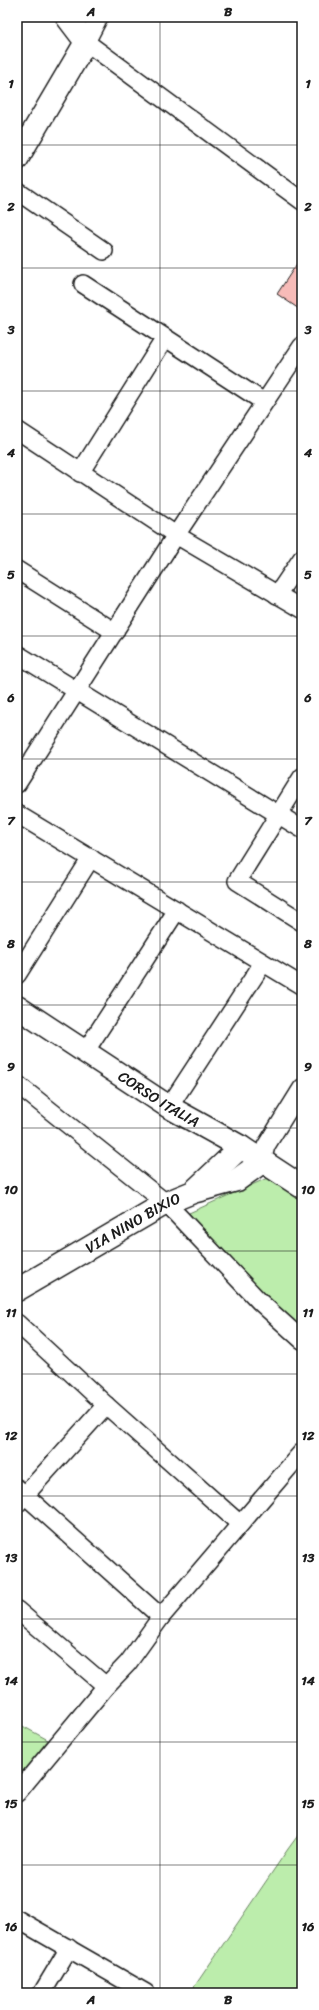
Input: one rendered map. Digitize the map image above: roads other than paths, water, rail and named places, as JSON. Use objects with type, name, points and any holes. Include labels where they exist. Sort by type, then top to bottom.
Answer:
[{"type":"street","points":[[67,17],[86,42],[302,201]]},
{"type":"street","points":[[17,159],[86,42],[99,17]]},
{"type":"street","points":[[17,191],[104,251]]},
{"type":"street","points":[[83,284],[264,402]]},
{"type":"street","points":[[80,473],[165,338]]},
{"type":"street","points":[[17,784],[176,535],[302,346]]},
{"type":"street","points":[[17,430],[176,535],[302,609]]},
{"type":"street","points":[[277,595],[302,558]]},
{"type":"street","points":[[17,570],[115,632]]},
{"type":"street","points":[[17,654],[302,829]]},
{"type":"street","points":[[302,777],[237,882],[302,922]]},
{"type":"street","points":[[17,814],[302,986]]},
{"type":"street","points":[[17,975],[91,858]]},
{"type":"street","points":[[85,1052],[177,910]]},
{"type":"street","points":[[169,1107],[263,963]]},
{"type":"street","name":"CORSO ITALIA","points":[[17,1007],[169,1107],[241,1147],[302,1187]]},
{"type":"street","points":[[17,1084],[166,1203],[260,1302],[302,1340]]},
{"type":"street","points":[[193,1192],[237,1180],[262,1162],[266,1146],[302,1088]]},
{"type":"street","name":"VIA NINO BIXIO","points":[[17,1290],[166,1203],[193,1192],[241,1147]]},
{"type":"street","points":[[17,1323],[106,1405],[240,1524]]},
{"type":"street","points":[[106,1405],[20,1496],[161,1616]]},
{"type":"street","points":[[17,1793],[106,1686],[128,1663],[161,1616],[302,1452]]},
{"type":"street","points":[[17,1610],[106,1686]]},
{"type":"street","points":[[17,1919],[146,1993]]},
{"type":"street","points":[[42,1993],[69,1948]]}]
